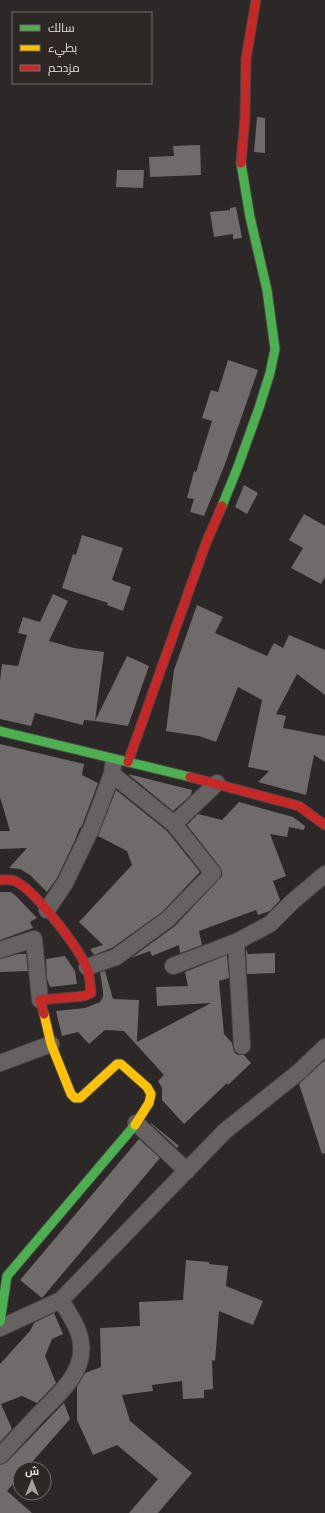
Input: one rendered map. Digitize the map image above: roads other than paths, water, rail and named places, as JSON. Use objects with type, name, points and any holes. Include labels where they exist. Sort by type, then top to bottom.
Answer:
[{"type":"street","points":[[47,910],[65,884],[89,834],[118,765],[237,469],[270,373],[276,349],[267,290],[250,217],[241,160],[245,117],[246,60],[256,0]]},
{"type":"street","points":[[0,731],[118,765],[217,783],[325,812]]},
{"type":"street","points":[[87,967],[116,957],[168,919],[213,873],[174,824],[118,765]]},
{"type":"street","points":[[174,824],[217,783]]},
{"type":"street","points":[[299,806],[325,825]]},
{"type":"street","points":[[173,966],[236,942],[270,924],[292,902],[325,874]]},
{"type":"street","points":[[0,880],[14,880],[24,886],[47,910],[74,946],[87,967],[92,993],[84,996],[40,1000]]},
{"type":"street","points":[[0,950],[34,939],[40,1000],[51,1044],[67,1086],[73,1096],[76,1098],[83,1096],[108,1070],[117,1064],[121,1064],[130,1071],[147,1087],[151,1094],[149,1103],[136,1123],[3,1273],[0,1322]]},
{"type":"street","points":[[236,942],[242,1046]]},
{"type":"street","points":[[0,1063],[51,1044]]},
{"type":"street","points":[[0,1328],[61,1300],[225,1131],[300,1071],[325,1047]]},
{"type":"street","points":[[136,1123],[187,1171]]},
{"type":"street","points":[[0,1456],[61,1393],[74,1376],[80,1359],[82,1345],[77,1330],[61,1300]]}]
